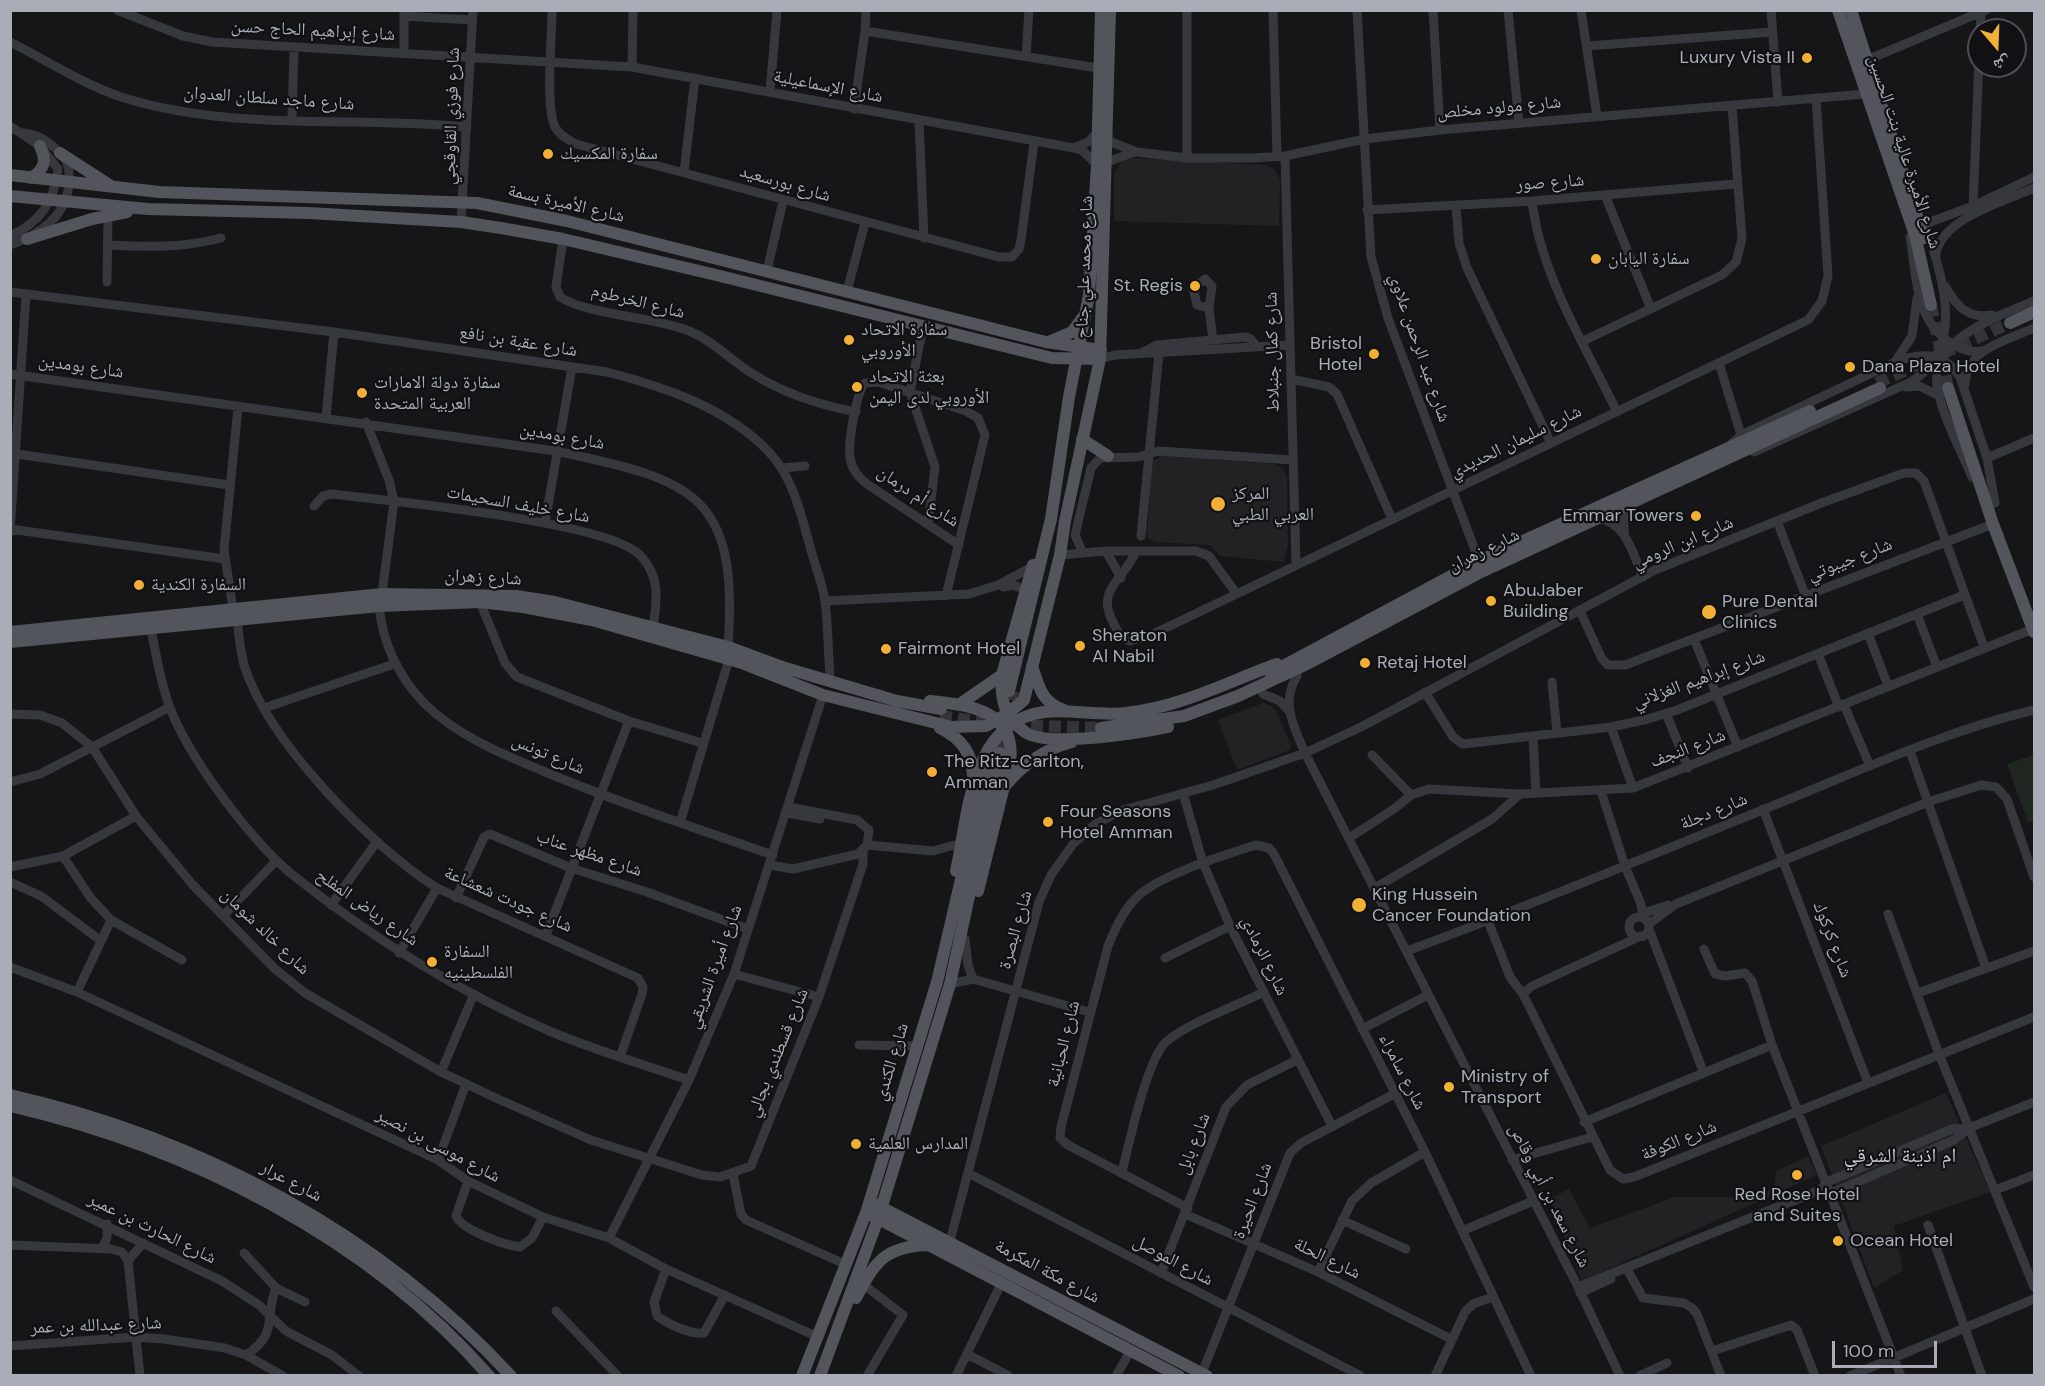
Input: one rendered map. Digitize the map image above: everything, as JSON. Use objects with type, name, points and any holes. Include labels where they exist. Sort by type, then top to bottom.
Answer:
[{"type":"main road","name":"شارع محمد علي جناح","points":[[1005,722],[1024,700],[1060,555],[1100,355],[1102,136],[1098,68],[1101,10]]},
{"type":"main road","name":"شارع محمد علي جناح","points":[[1102,136],[1110,10]]},
{"type":"main road","name":"شارع الأميرة عالية بنت الحسين","points":[[1838,10],[1865,94],[1898,168]]},
{"type":"main road","name":"شارع الأميرة عالية بنت الحسين","points":[[1851,10],[1935,304]]},
{"type":"main road","points":[[31,178],[41,171],[45,163],[40,146]]},
{"type":"main road","points":[[60,153],[114,188]]},
{"type":"main road","name":"شارع محمد علي جناح","points":[[1065,521],[1056,538],[1013,691],[1050,519],[1069,397],[1089,295],[1102,163]]},
{"type":"main road","name":"شارع الأميرة بسمة","points":[[10,175],[114,188],[465,201],[567,221],[1046,342],[1080,348],[1100,355]]},
{"type":"main road","name":"شارع الأميرة بسمة","points":[[10,196],[148,209],[309,213],[461,222],[563,239],[1048,357],[1077,360],[1100,355]]},
{"type":"main road","points":[[27,239],[108,214],[148,209]]},
{"type":"main road","points":[[1046,342],[1066,337],[1077,327],[1089,295]]},
{"type":"main road","points":[[2010,322],[2034,312]]},
{"type":"main road","points":[[2010,322],[2034,320]]},
{"type":"main road","points":[[1048,357],[1065,369],[1069,397]]},
{"type":"main road","name":"شارع زهران","points":[[1306,659],[1479,561],[1878,386]]},
{"type":"main road","points":[[1952,390],[1990,501],[2034,614]]},
{"type":"main road","points":[[1082,439],[1108,456]]},
{"type":"main road","name":"شارع زهران","points":[[1101,724],[1159,721],[1208,708],[1481,572],[1629,503],[1726,453]]},
{"type":"main road","points":[[1990,501],[1993,524],[2034,630]]},
{"type":"main road","name":"شارع محمد علي جناح","points":[[1005,722],[1001,692],[1002,675],[1024,589],[1050,519]]},
{"type":"main road","name":"شارع زهران","points":[[10,632],[381,600],[516,596],[555,602],[653,628],[940,713],[904,709],[744,664],[732,652],[592,620],[480,602],[381,600]]},
{"type":"main road","name":"شارع زهران","points":[[10,642],[151,629],[235,614]]},
{"type":"main road","points":[[732,652],[830,674],[897,694],[960,704],[982,710],[1026,734],[1085,738],[1145,732],[1213,715],[1263,694],[1297,676],[1306,659]]},
{"type":"main road","points":[[744,664],[823,694],[926,722],[972,728],[1047,711],[1076,714],[1126,713],[1168,706],[1306,659]]},
{"type":"main road","points":[[1032,665],[1045,699],[1055,707],[1076,714]]},
{"type":"main road","points":[[960,704],[1002,675]]},
{"type":"main road","points":[[926,722],[950,733],[968,752],[972,764],[973,793]]},
{"type":"main road","points":[[950,984],[957,970],[1011,754],[1005,722]]},
{"type":"main road","points":[[937,982],[942,936],[979,766],[1005,722]]},
{"type":"main road","points":[[1001,791],[1014,775],[1036,757],[1054,748],[1085,738]]},
{"type":"main road","name":"شارع الكندي","points":[[802,1376],[868,1207],[915,1046],[937,982],[996,752],[950,984],[880,1213],[820,1376]]},
{"type":"main road","name":"شارع عرار","points":[[10,1095],[61,1108],[137,1134],[231,1171],[323,1220],[415,1286],[484,1346],[511,1376]]},
{"type":"main road","name":"شارع عرار","points":[[10,1106],[114,1135],[256,1197],[359,1260],[402,1291],[469,1352],[489,1376]]},
{"type":"main road","name":"شارع مكة المكرمة","points":[[868,1207],[950,1241],[1205,1374]]},
{"type":"main road","name":"شارع مكة المكرمة","points":[[880,1213],[929,1245],[1179,1376]]},
{"type":"main road","points":[[835,1336],[863,1284],[879,1260],[903,1247],[929,1245]]},
{"type":"street","name":"شارع إبراهيم الحاج حسن","points":[[117,10],[197,39],[294,48],[404,52],[551,62]]},
{"type":"street","name":"شارع بورسعيد","points":[[552,10],[552,118],[556,129],[564,137],[576,144],[783,201],[999,257],[1016,254],[1021,240],[1034,142]]},
{"type":"street","points":[[632,67],[633,10]]},
{"type":"street","points":[[770,92],[777,10]]},
{"type":"street","points":[[854,109],[866,10]]},
{"type":"street","points":[[1026,56],[1029,10]]},
{"type":"street","points":[[1187,10],[1187,158]]},
{"type":"street","name":"شارع كمال جنبلاط","points":[[1273,10],[1291,379],[1292,460],[1297,547],[1301,562]]},
{"type":"street","name":"شارع عبد الرحمن علاوي","points":[[1357,10],[1371,257],[1388,318],[1479,561]]},
{"type":"street","points":[[1433,10],[1440,130]]},
{"type":"street","points":[[1508,10],[1519,123]]},
{"type":"street","points":[[1581,10],[1597,116]]},
{"type":"street","points":[[1771,10],[1778,102]]},
{"type":"street","points":[[1867,60],[1983,12]]},
{"type":"street","name":"شارع إبراهيم الحاج حسن","points":[[404,13],[404,52]]},
{"type":"street","points":[[404,13],[472,15]]},
{"type":"street","name":"شارع فوزي القاوقجي","points":[[461,222],[465,201],[472,15]]},
{"type":"street","points":[[865,31],[1098,68]]},
{"type":"street","points":[[1587,46],[1772,32]]},
{"type":"street","name":"شارع ماجد سلطان العدوان","points":[[10,42],[108,92],[127,99],[197,113],[292,120],[467,127]]},
{"type":"street","points":[[292,120],[294,48]]},
{"type":"street","name":"شارع الإسماعيلية","points":[[551,62],[632,67],[695,78],[1074,148],[1102,163]]},
{"type":"street","points":[[684,172],[695,78]]},
{"type":"street","points":[[1973,206],[1978,78]]},
{"type":"street","name":"شارع مولود مخلص","points":[[1102,136],[1137,152],[1187,158],[1281,156],[1365,139],[1440,130],[1865,94]]},
{"type":"street","name":"شارع سليمان الحديدي","points":[[1136,551],[1121,578],[1106,597],[1106,607],[1123,638],[1130,641],[1143,638],[1808,320],[1817,311],[1826,292],[1828,276],[1816,98]]},
{"type":"street","points":[[1583,341],[1722,275],[1736,262],[1742,239],[1736,184],[1732,106]]},
{"type":"street","points":[[919,121],[924,238]]},
{"type":"street","points":[[10,126],[40,146],[56,163],[67,201],[57,216],[27,239],[10,245]]},
{"type":"street","points":[[10,236],[33,223],[52,200],[63,183],[68,162],[60,153],[34,134],[23,133]]},
{"type":"street","points":[[1074,148],[1102,136]]},
{"type":"street","name":"شارع مولود مخلص","points":[[1102,163],[1137,152]]},
{"type":"street","points":[[1898,168],[1925,224],[1936,256],[1947,306],[1937,373],[1952,390],[1987,458],[1990,501]]},
{"type":"street","points":[[1898,168],[1919,291],[1928,323],[1954,345],[1970,351],[1983,351]]},
{"type":"street","points":[[1925,224],[1973,206],[2034,178]]},
{"type":"street","name":"شارع صور","points":[[1367,210],[1532,201],[1736,184]]},
{"type":"street","points":[[1936,256],[1940,240],[1954,225],[2034,188]]},
{"type":"street","points":[[1605,195],[1652,309]]},
{"type":"street","points":[[767,271],[783,201]]},
{"type":"street","points":[[1532,201],[1545,258],[1617,411]]},
{"type":"street","points":[[1456,206],[1459,243],[1465,261],[1551,443]]},
{"type":"street","points":[[107,282],[108,214]]},
{"type":"street","points":[[847,291],[865,223]]},
{"type":"street","points":[[108,245],[169,247],[195,245],[221,238]]},
{"type":"street","name":"شارع الخرطوم","points":[[563,239],[556,287],[558,294],[566,301],[689,331],[712,342],[752,374],[784,391],[812,402],[856,412]]},
{"type":"street","points":[[1941,279],[1955,302],[1970,315],[2010,322]]},
{"type":"street","points":[[1896,362],[1912,336],[1919,291]]},
{"type":"street","name":"شارع عقبة بن نافع","points":[[10,292],[334,332],[607,372],[651,384],[710,409],[751,436],[781,468],[801,512],[825,603],[830,674]]},
{"type":"street","points":[[26,295],[15,375],[11,530],[225,559]]},
{"type":"street","points":[[1726,453],[1750,453],[1898,389],[1920,377],[1967,332],[2010,322],[2034,301]]},
{"type":"street","points":[[1209,308],[1213,340]]},
{"type":"street","points":[[923,327],[910,392],[935,467],[928,524]]},
{"type":"street","points":[[1952,390],[1970,363],[1983,351],[2034,328]]},
{"type":"street","points":[[326,417],[334,332]]},
{"type":"street","points":[[1138,354],[1157,345],[1245,337],[1256,346]]},
{"type":"street","points":[[1046,342],[1048,357]]},
{"type":"street","points":[[1100,355],[1289,345]]},
{"type":"street","points":[[1140,536],[1151,453],[1158,353]]},
{"type":"street","points":[[1726,453],[1741,435],[1896,362],[1920,354],[1938,358],[1956,370],[1952,390]]},
{"type":"street","points":[[1719,363],[1741,435]]},
{"type":"street","points":[[545,523],[555,451],[572,367]]},
{"type":"street","name":"شارع بومدين","points":[[15,375],[366,422],[555,451],[619,464],[669,482],[703,506],[720,533],[729,565],[731,598],[732,652],[702,743],[680,823]]},
{"type":"street","points":[[1291,379],[1322,384],[1337,394],[1392,519]]},
{"type":"street","name":"شارع أم درمان","points":[[910,392],[878,382],[865,383],[860,393],[849,452],[855,472],[867,484],[959,545]]},
{"type":"street","points":[[1898,389],[1919,386],[1952,390]]},
{"type":"street","points":[[910,392],[973,414],[984,430],[984,443],[946,596]]},
{"type":"street","name":"شارع جودت شعشاعة","points":[[238,406],[229,485],[225,559],[244,665],[264,708],[302,763],[376,843],[407,869],[456,898],[546,935],[638,978],[641,982],[642,994],[620,1057]]},
{"type":"street","points":[[366,422],[389,480],[394,501]]},
{"type":"street","points":[[1987,458],[2034,438]]},
{"type":"street","points":[[1083,553],[1075,535],[1091,468],[1096,460],[1108,456],[1138,457],[1151,453],[1183,452],[1292,460]]},
{"type":"street","points":[[13,453],[229,485]]},
{"type":"street","points":[[781,468],[805,466]]},
{"type":"street","name":"شارع ابن الرومي","points":[[1305,753],[1361,727],[1643,577],[1777,521],[1911,472],[1924,481],[1984,647]]},
{"type":"street","name":"شارع خليف السحيمات","points":[[314,506],[323,496],[333,494],[545,523],[610,539],[634,550],[650,567],[657,586],[653,628]]},
{"type":"street","name":"شارع تونس","points":[[394,501],[381,600],[385,643],[394,664],[424,703],[471,738],[510,758],[601,795],[773,855]]},
{"type":"street","points":[[1624,534],[1624,518],[1629,503]]},
{"type":"street","points":[[1596,518],[1612,522],[1624,534],[1643,577]]},
{"type":"street","points":[[1777,521],[1805,594]]},
{"type":"street","name":"شارع جيبوتي","points":[[1580,611],[1597,651],[1608,665],[1625,665],[1805,594],[1993,524]]},
{"type":"street","points":[[1106,551],[1121,578]]},
{"type":"street","points":[[1060,555],[1106,551],[1196,551],[1206,554],[1236,593]]},
{"type":"street","points":[[902,600],[969,596],[998,585],[1032,567]]},
{"type":"street","points":[[825,603],[969,596],[1008,585],[1024,589]]},
{"type":"street","name":"شارع إبراهيم الغزلاني","points":[[1425,692],[1459,743],[1467,744],[1611,727],[1666,713],[1964,595]]},
{"type":"street","points":[[480,602],[505,663],[517,677],[629,721],[702,743]]},
{"type":"street","points":[[1917,614],[1937,667]]},
{"type":"street","name":"شارع رياض المفلح","points":[[151,629],[170,707],[201,765],[276,861],[331,905],[399,953],[474,994],[552,1032],[689,1080]]},
{"type":"street","name":"شارع النجف","points":[[1349,838],[1394,809],[1411,795],[1429,789],[1446,788],[1520,794],[1633,788],[1688,768],[1984,647],[2034,630]]},
{"type":"street","points":[[1868,633],[1888,686]]},
{"type":"street","points":[[1694,639],[1738,747]]},
{"type":"street","points":[[1818,654],[1870,766]]},
{"type":"street","points":[[264,708],[394,664]]},
{"type":"street","points":[[1288,710],[1290,690],[1297,676]]},
{"type":"street","points":[[1552,682],[1557,734]]},
{"type":"street","name":"شارع أميرة الشريقي","points":[[609,1238],[689,1080],[734,974],[823,694]]},
{"type":"street","points":[[1263,694],[1280,701],[1288,710]]},
{"type":"street","points":[[10,782],[40,774],[170,707]]},
{"type":"street","name":"شارع سعد بن أبي وقاص","points":[[1288,710],[1305,753],[1579,1290],[1620,1376]]},
{"type":"street","name":"شارع دجلة","points":[[1407,951],[1488,921],[1870,766],[1992,721],[2034,710]]},
{"type":"street","points":[[1666,713],[1688,768]]},
{"type":"street","name":"شارع خالد شومان","points":[[10,714],[40,715],[62,723],[92,747],[136,816],[192,884],[274,968],[305,993],[441,1072],[466,1084],[591,1140],[651,1158]]},
{"type":"street","points":[[546,935],[629,721]]},
{"type":"street","points":[[1611,727],[1633,788]]},
{"type":"street","points":[[1533,737],[1536,793]]},
{"type":"street","points":[[1910,751],[1986,968]]},
{"type":"street","name":"شارع البصرة","points":[[950,1241],[970,1173],[1039,902],[1051,875],[1073,843],[1094,825],[1120,811],[1259,771],[1305,753]]},
{"type":"street","points":[[1372,754],[1411,795]]},
{"type":"street","points":[[1523,994],[1532,986],[1609,952],[1643,925],[1650,910],[1676,904],[1928,802],[1982,785],[2000,789],[2007,799],[2034,878]]},
{"type":"street","points":[[1601,791],[1637,896],[1643,925],[1658,949],[1703,1071]]},
{"type":"street","name":"شارع الرمادي","points":[[1183,793],[1203,863],[1230,926],[1332,1126]]},
{"type":"street","points":[[1375,888],[1492,819],[1520,794]]},
{"type":"street","name":"شارع كركوك","points":[[1764,809],[1868,1083]]},
{"type":"street","name":"شارع قسطندي بجالي","points":[[733,1174],[751,1166],[819,997],[863,864],[869,830],[864,824],[854,825],[788,810]]},
{"type":"street","points":[[10,867],[63,856],[136,816]]},
{"type":"street","name":"شارع مظهر عناب","points":[[456,898],[484,837],[490,834],[571,868],[647,892],[748,929]]},
{"type":"street","points":[[331,905],[376,843]]},
{"type":"street","points":[[770,866],[793,869],[865,848],[933,851],[962,843]]},
{"type":"street","name":"شارع سامراء","points":[[1203,863],[1256,845],[1269,848],[1425,1152],[1531,1376]]},
{"type":"street","points":[[63,856],[90,897],[111,920],[182,960]]},
{"type":"street","points":[[223,916],[276,861]]},
{"type":"street","name":"شارع الحبانية","points":[[1186,1211],[1122,1172],[1068,1145],[1060,1138],[1089,1012],[1108,946],[1118,922],[1134,900],[1154,885],[1203,863]]},
{"type":"street","points":[[10,882],[41,896],[101,941]]},
{"type":"street","points":[[399,953],[437,888]]},
{"type":"street","points":[[1888,914],[1939,1054],[2034,1287]]},
{"type":"street","points":[[77,992],[111,920]]},
{"type":"street","name":"شارع الكوفة","points":[[1488,921],[1510,977],[1523,994],[1592,1137],[1613,1174],[1628,1178],[2034,1017]]},
{"type":"street","points":[[1609,952],[1631,931],[1630,926],[1643,925]]},
{"type":"street","points":[[1165,958],[1230,926]]},
{"type":"street","points":[[965,939],[968,965],[974,979]]},
{"type":"street","points":[[1704,949],[1715,974],[1719,976],[1748,974],[1772,1045],[1832,1193],[1900,1376]]},
{"type":"street","points":[[1918,993],[2034,951]]},
{"type":"street","name":"شارع موسى بن نصير","points":[[10,967],[77,992],[438,1160],[468,1181],[543,1218],[609,1238],[666,1269],[818,1337]]},
{"type":"street","points":[[734,974],[819,997]]},
{"type":"street","points":[[950,984],[974,979],[1089,1012]]},
{"type":"street","points":[[1122,1172],[1143,1094],[1160,1049],[1177,1035],[1263,992]]},
{"type":"street","points":[[441,1072],[474,994]]},
{"type":"street","points":[[1362,1029],[1428,994]]},
{"type":"street","points":[[859,1045],[915,1046]]},
{"type":"street","points":[[1584,1122],[1703,1071],[1772,1045]]},
{"type":"street","name":"شارع بابل","points":[[1161,1274],[1224,1112],[1234,1095],[1269,1072],[1297,1060]]},
{"type":"street","points":[[438,1160],[466,1084]]},
{"type":"street","name":"شارع الحيرة","points":[[1205,1374],[1228,1308],[1290,1154],[1301,1143],[1394,1094]]},
{"type":"street","points":[[1820,1190],[1832,1193],[1954,1140],[1969,1128],[2034,1102]]},
{"type":"street","points":[[1579,1290],[1820,1190],[1827,1182],[1952,1129],[1969,1128]]},
{"type":"street","points":[[1512,1160],[1592,1137]]},
{"type":"street","points":[[1318,1272],[1352,1201],[1364,1189],[1425,1152]]},
{"type":"street","points":[[651,1158],[702,1175],[720,1177],[733,1174],[741,1214],[746,1220],[847,1265]]},
{"type":"street","name":"شارع الموصل","points":[[970,1173],[1361,1376]]},
{"type":"street","points":[[1995,1190],[2034,1175]]},
{"type":"street","name":"شارع الحارث بن عمير","points":[[10,1180],[107,1224],[222,1281],[259,1305],[286,1331],[332,1355],[359,1376]]},
{"type":"street","points":[[468,1181],[456,1216],[461,1223],[490,1238],[519,1248],[532,1238],[543,1218]]},
{"type":"street","points":[[1462,1231],[1533,1201]]},
{"type":"street","name":"شارع الحلة","points":[[1186,1211],[1318,1272],[1451,1340]]},
{"type":"street","points":[[1342,1220],[1406,1249]]},
{"type":"street","points":[[102,1248],[107,1238],[107,1224]]},
{"type":"street","points":[[1928,1225],[1982,1376]]},
{"type":"street","points":[[128,1261],[144,1243]]},
{"type":"street","points":[[10,1245],[117,1250],[128,1261],[140,1376]]},
{"type":"street","points":[[244,1253],[276,1288],[305,1302]]},
{"type":"street","points":[[666,1269],[654,1302],[657,1316],[662,1320],[694,1333],[704,1333],[724,1295]]},
{"type":"street","points":[[1624,1270],[1640,1293],[1648,1300],[1684,1303],[1692,1308],[1721,1376]]},
{"type":"street","points":[[956,1376],[1002,1282]]},
{"type":"street","points":[[863,1284],[903,1315],[867,1376]]},
{"type":"street","points":[[246,1355],[265,1338],[272,1318],[276,1288]]},
{"type":"street","points":[[1435,1376],[1469,1307],[1493,1297]]},
{"type":"street","points":[[1850,1376],[2034,1299]]},
{"type":"street","points":[[556,1311],[618,1376]]},
{"type":"street","points":[[1712,1351],[1786,1326],[1795,1327],[1815,1376]]},
{"type":"street","name":"شارع عبدالله بن عمر","points":[[10,1346],[136,1338],[194,1343],[246,1355],[283,1376]]},
{"type":"street","points":[[1116,1376],[1131,1350]]},
{"type":"street","points":[[967,1354],[1009,1376]]},
{"type":"street","points":[[1639,1376],[1667,1363]]},
{"type":"shaded area","points":[[1137,158],[1267,165],[1275,170],[1280,179],[1279,226],[1114,221],[1114,173],[1122,161]]},
{"type":"shaded area","name":"المركز العربي الطبي","points":[[1164,455],[1274,464],[1284,469],[1287,479],[1288,544],[1284,562],[1220,556],[1210,545],[1155,542],[1147,537],[1151,467],[1153,461]]},
{"type":"shaded area","points":[[1263,703],[1272,706],[1276,711],[1291,745],[1290,750],[1237,770],[1218,720]]},
{"type":"shaded area","points":[[2034,755],[2034,821],[2028,823],[2007,764]]},
{"type":"shaded area","points":[[1946,1093],[1990,1192],[1894,1226],[1903,1270],[1874,1288],[1821,1146]]},
{"type":"shaded area","points":[[1808,1156],[1817,1175],[1582,1281],[1550,1199],[1569,1189],[1590,1228],[1675,1197],[1750,1197],[1774,1189],[1776,1171]]},
{"type":"tunnel","points":[[1931,305],[1948,388]]},
{"type":"tunnel","points":[[1877,383],[2010,323]]},
{"type":"tunnel","points":[[1000,753],[1017,692]]},
{"type":"tunnel","points":[[940,716],[984,722]]},
{"type":"tunnel","points":[[1013,725],[1101,728]]},
{"type":"place","name":"Luxury Vista II","points":[[1807,58]]},
{"type":"place","name":"سفارة المكسيك","points":[[548,154]]},
{"type":"place","name":"سفارة اليابان","points":[[1596,259]]},
{"type":"place","name":"St. Regis","points":[[1195,286]]},
{"type":"place","name":"سفارة الاتحاد الأوروبي","points":[[849,340]]},
{"type":"place","name":"Bristol Hotel","points":[[1374,354]]},
{"type":"place","name":"Dana Plaza Hotel","points":[[1850,367]]},
{"type":"place","name":"بعثة الاتحاد الأوروبي لدى اليمن","points":[[857,387]]},
{"type":"place","name":"سفارة دولة الامارات العربية المتحدة","points":[[362,393]]},
{"type":"place","name":"المركز العربي الطبي","points":[[1218,504]]},
{"type":"place","name":"Emmar Towers","points":[[1696,516]]},
{"type":"place","name":"السفارة الكندية","points":[[139,585]]},
{"type":"place","name":"AbuJaber Building","points":[[1491,601]]},
{"type":"place","name":"Pure Dental Clinics","points":[[1709,612]]},
{"type":"place","name":"Sheraton Al Nabil","points":[[1080,646]]},
{"type":"place","name":"Fairmont Hotel","points":[[886,649]]},
{"type":"place","name":"Retaj Hotel","points":[[1365,663]]},
{"type":"place","name":"The Ritz-Carlton, Amman","points":[[932,772]]},
{"type":"place","name":"Four Seasons Hotel Amman","points":[[1048,822]]},
{"type":"place","name":"King Hussein Cancer Foundation","points":[[1359,905]]},
{"type":"place","name":"السفارة الفلسطينيه","points":[[432,962]]},
{"type":"place","name":"Ministry of Transport","points":[[1449,1087]]},
{"type":"place","name":"المدارس العلمية","points":[[856,1144]]},
{"type":"place","name":"Red Rose Hotel and Suites","points":[[1797,1175]]},
{"type":"place","name":"Ocean Hotel","points":[[1838,1241]]},
{"type":"district","name":"ام اذينة الشرقي","points":[[1900,1157]]}]
